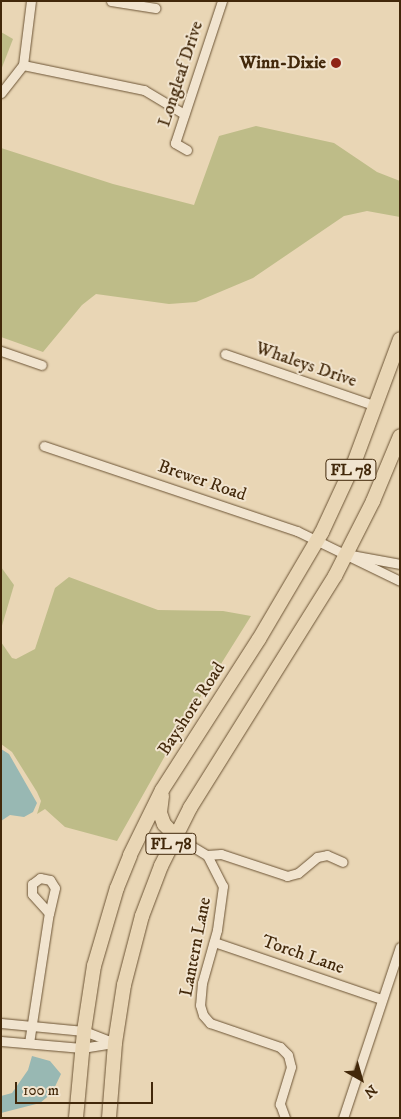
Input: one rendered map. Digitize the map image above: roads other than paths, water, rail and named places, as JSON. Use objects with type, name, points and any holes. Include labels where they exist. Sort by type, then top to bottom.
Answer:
[{"type":"main road","name":"Bayshore Road","points":[[76,1118],[84,1031],[94,966],[117,888],[162,790],[260,639],[317,540],[376,406],[400,339]]},
{"type":"main road","name":"FL 78","points":[[109,1118],[115,1043],[133,945],[175,836],[210,774],[302,633],[346,554],[400,436]]},
{"type":"main road","points":[[162,790],[160,813],[164,824],[175,836]]},
{"type":"street","points":[[1,93],[22,65],[31,1]]},
{"type":"street","points":[[111,1],[155,8]]},
{"type":"street","name":"Longleaf Drive","points":[[187,150],[175,143],[222,1]]},
{"type":"street","points":[[22,65],[144,90],[184,114]]},
{"type":"street","points":[[1,351],[42,365]]},
{"type":"street","name":"Whaleys Drive","points":[[226,354],[376,406]]},
{"type":"street","name":"Brewer Road","points":[[44,446],[317,540],[346,554]]},
{"type":"street","points":[[346,554],[400,564]]},
{"type":"street","points":[[346,554],[400,581]]},
{"type":"street","name":"Lantern Lane","points":[[175,836],[206,855],[223,886],[214,942],[202,983],[200,1006],[203,1015],[210,1023],[280,1047],[288,1055],[291,1066],[280,1104],[285,1118]]},
{"type":"street","points":[[206,855],[221,854],[287,876],[298,873],[317,857],[327,855],[343,862]]},
{"type":"street","points":[[29,1043],[49,913]]},
{"type":"street","name":"Torch Lane","points":[[214,942],[381,999]]},
{"type":"street","points":[[343,1118],[381,999],[400,947]]},
{"type":"street","points":[[1,1023],[84,1031],[115,1043]]},
{"type":"street","points":[[1,1041],[82,1048],[115,1043]]},
{"type":"water","points":[[1,749],[9,754],[37,803],[33,812],[24,817],[10,815],[1,821]]},
{"type":"water","points":[[32,1056],[50,1061],[61,1074],[52,1093],[40,1103],[1,1113],[1,1096],[12,1093],[28,1070]]},
{"type":"place","name":"Winn-Dixie","points":[[336,63]]}]
